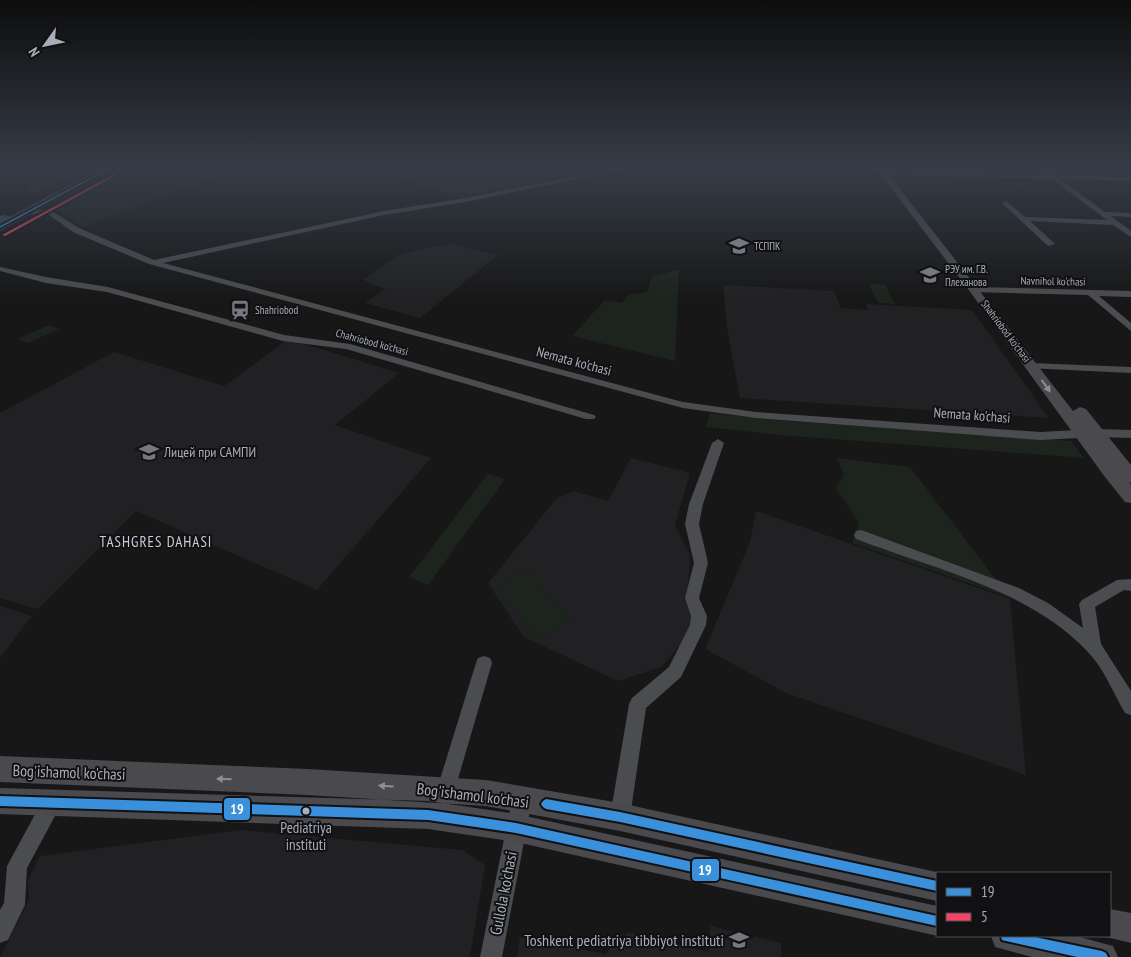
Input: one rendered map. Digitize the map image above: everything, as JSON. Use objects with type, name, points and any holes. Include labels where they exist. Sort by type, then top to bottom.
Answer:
[{"type":"highway","points":[[1,221],[18,212]]},
{"type":"highway","points":[[1,221],[27,212]]},
{"type":"main road","name":"Shahriobod ko'chasi","points":[[918,212],[980,290],[1044,366],[1131,497]]},
{"type":"main road","name":"Shahriobod ko'chasi","points":[[980,290],[1031,366],[1089,433],[1131,477]]},
{"type":"main road","name":"Bog'ishamol ko'chasi","points":[[0,769],[446,789],[620,817],[936,886]]},
{"type":"main road","name":"Bog'ishamol ko'chasi","points":[[0,801],[428,815],[516,828],[936,921]]},
{"type":"main road","points":[[1111,924],[1131,928]]},
{"type":"main road","points":[[1012,937],[1084,948]]},
{"type":"street","points":[[22,214],[36,212]]},
{"type":"street","points":[[152,262],[392,212]]},
{"type":"street","points":[[1015,212],[1051,244]]},
{"type":"street","points":[[1100,212],[1131,235]]},
{"type":"street","name":"Nemata ko'chasi","points":[[54,213],[76,230],[152,262],[419,336],[698,408],[756,415],[1040,436],[1089,433],[1131,434]]},
{"type":"street","points":[[1103,214],[1131,215]]},
{"type":"street","points":[[1023,219],[1115,223]]},
{"type":"street","name":"Chahriobod ko'chasi","points":[[0,269],[46,280],[108,290],[282,338],[346,346],[590,417]]},
{"type":"street","name":"Navnihol ko'chasi","points":[[980,290],[1131,294]]},
{"type":"street","points":[[1090,293],[1131,328]]},
{"type":"street","points":[[1031,366],[1131,370]]},
{"type":"street","points":[[620,817],[638,704],[672,677],[698,624],[699,616],[692,598],[701,563],[692,524],[696,504],[718,443]]},
{"type":"street","points":[[860,535],[962,573],[1030,602],[1074,629],[1094,648],[1131,708]]},
{"type":"street","points":[[1094,648],[1087,604],[1122,584],[1131,586]]},
{"type":"street","points":[[446,789],[484,663]]},
{"type":"street","name":"Gullola ko'chasi","points":[[491,957],[522,800]]},
{"type":"street","points":[[0,932],[14,905],[17,866],[52,803]]},
{"type":"shaded area","points":[[60,212],[124,212],[84,227]]},
{"type":"shaded area","points":[[452,244],[498,255],[420,318],[365,303],[385,289],[363,280],[397,256],[421,249]]},
{"type":"shaded area","points":[[679,270],[675,361],[572,336],[605,300],[622,303],[628,295],[647,292],[652,276]]},
{"type":"shaded area","points":[[869,284],[885,285],[895,304],[878,303]]},
{"type":"shaded area","points":[[723,285],[834,291],[841,308],[868,310],[866,304],[972,310],[1049,418],[740,398],[727,328]]},
{"type":"shaded area","points":[[49,325],[59,329],[28,343],[18,339]]},
{"type":"shaded area","points":[[288,339],[399,373],[335,425],[431,458],[317,590],[136,511],[38,609],[0,598],[0,413],[114,352],[224,386]]},
{"type":"shaded area","points":[[710,413],[775,420],[1071,441],[1084,458],[779,435],[706,427]]},
{"type":"shaded area","points":[[631,458],[690,473],[675,525],[690,555],[688,588],[694,629],[661,667],[618,681],[524,637],[488,583],[557,498],[573,491],[608,501]]},
{"type":"shaded area","points":[[837,458],[910,467],[1009,597],[852,543],[859,523],[836,488],[844,475]]},
{"type":"shaded area","points":[[488,474],[505,479],[428,585],[409,577]]},
{"type":"shaded area","points":[[756,511],[1010,599],[1026,775],[786,693],[705,649],[750,542]]},
{"type":"shaded area","points":[[527,569],[570,619],[538,639],[496,586]]},
{"type":"shaded area","points":[[0,606],[32,616],[0,658]]},
{"type":"shaded area","points":[[241,830],[462,850],[485,865],[470,957],[0,957],[29,900],[28,880],[40,856]]},
{"type":"shaded area","name":"Toshkent pediatriya tibbiyot instituti","points":[[710,926],[781,943],[781,957],[517,957],[520,937],[605,954],[628,932],[709,952]]},
{"type":"transit line","name":"19","points":[[0,227],[28,212]]},
{"type":"transit line","name":"5","points":[[4,235],[47,212]]},
{"type":"transit line","name":"19","points":[[0,801],[428,815],[516,828],[936,921]]},
{"type":"transit line","name":"19","points":[[546,804],[620,817],[936,886]]},
{"type":"transit line","name":"19","points":[[1011,937],[1102,957]]},
{"type":"place","name":"ТСППК","points":[[739,246]]},
{"type":"place","name":"РЭУ им. Г.В. Плеханова","points":[[930,275]]},
{"type":"place","name":"Shahriobod","points":[[240,310]]},
{"type":"place","name":"Лицей при САМПИ","points":[[149,452]]},
{"type":"place","name":"Pediatriya instituti","points":[[306,811]]},
{"type":"place","name":"Toshkent pediatriya tibbiyot instituti","points":[[739,940]]},
{"type":"district","name":"TASHGRES DAHASI","points":[[156,541]]}]
